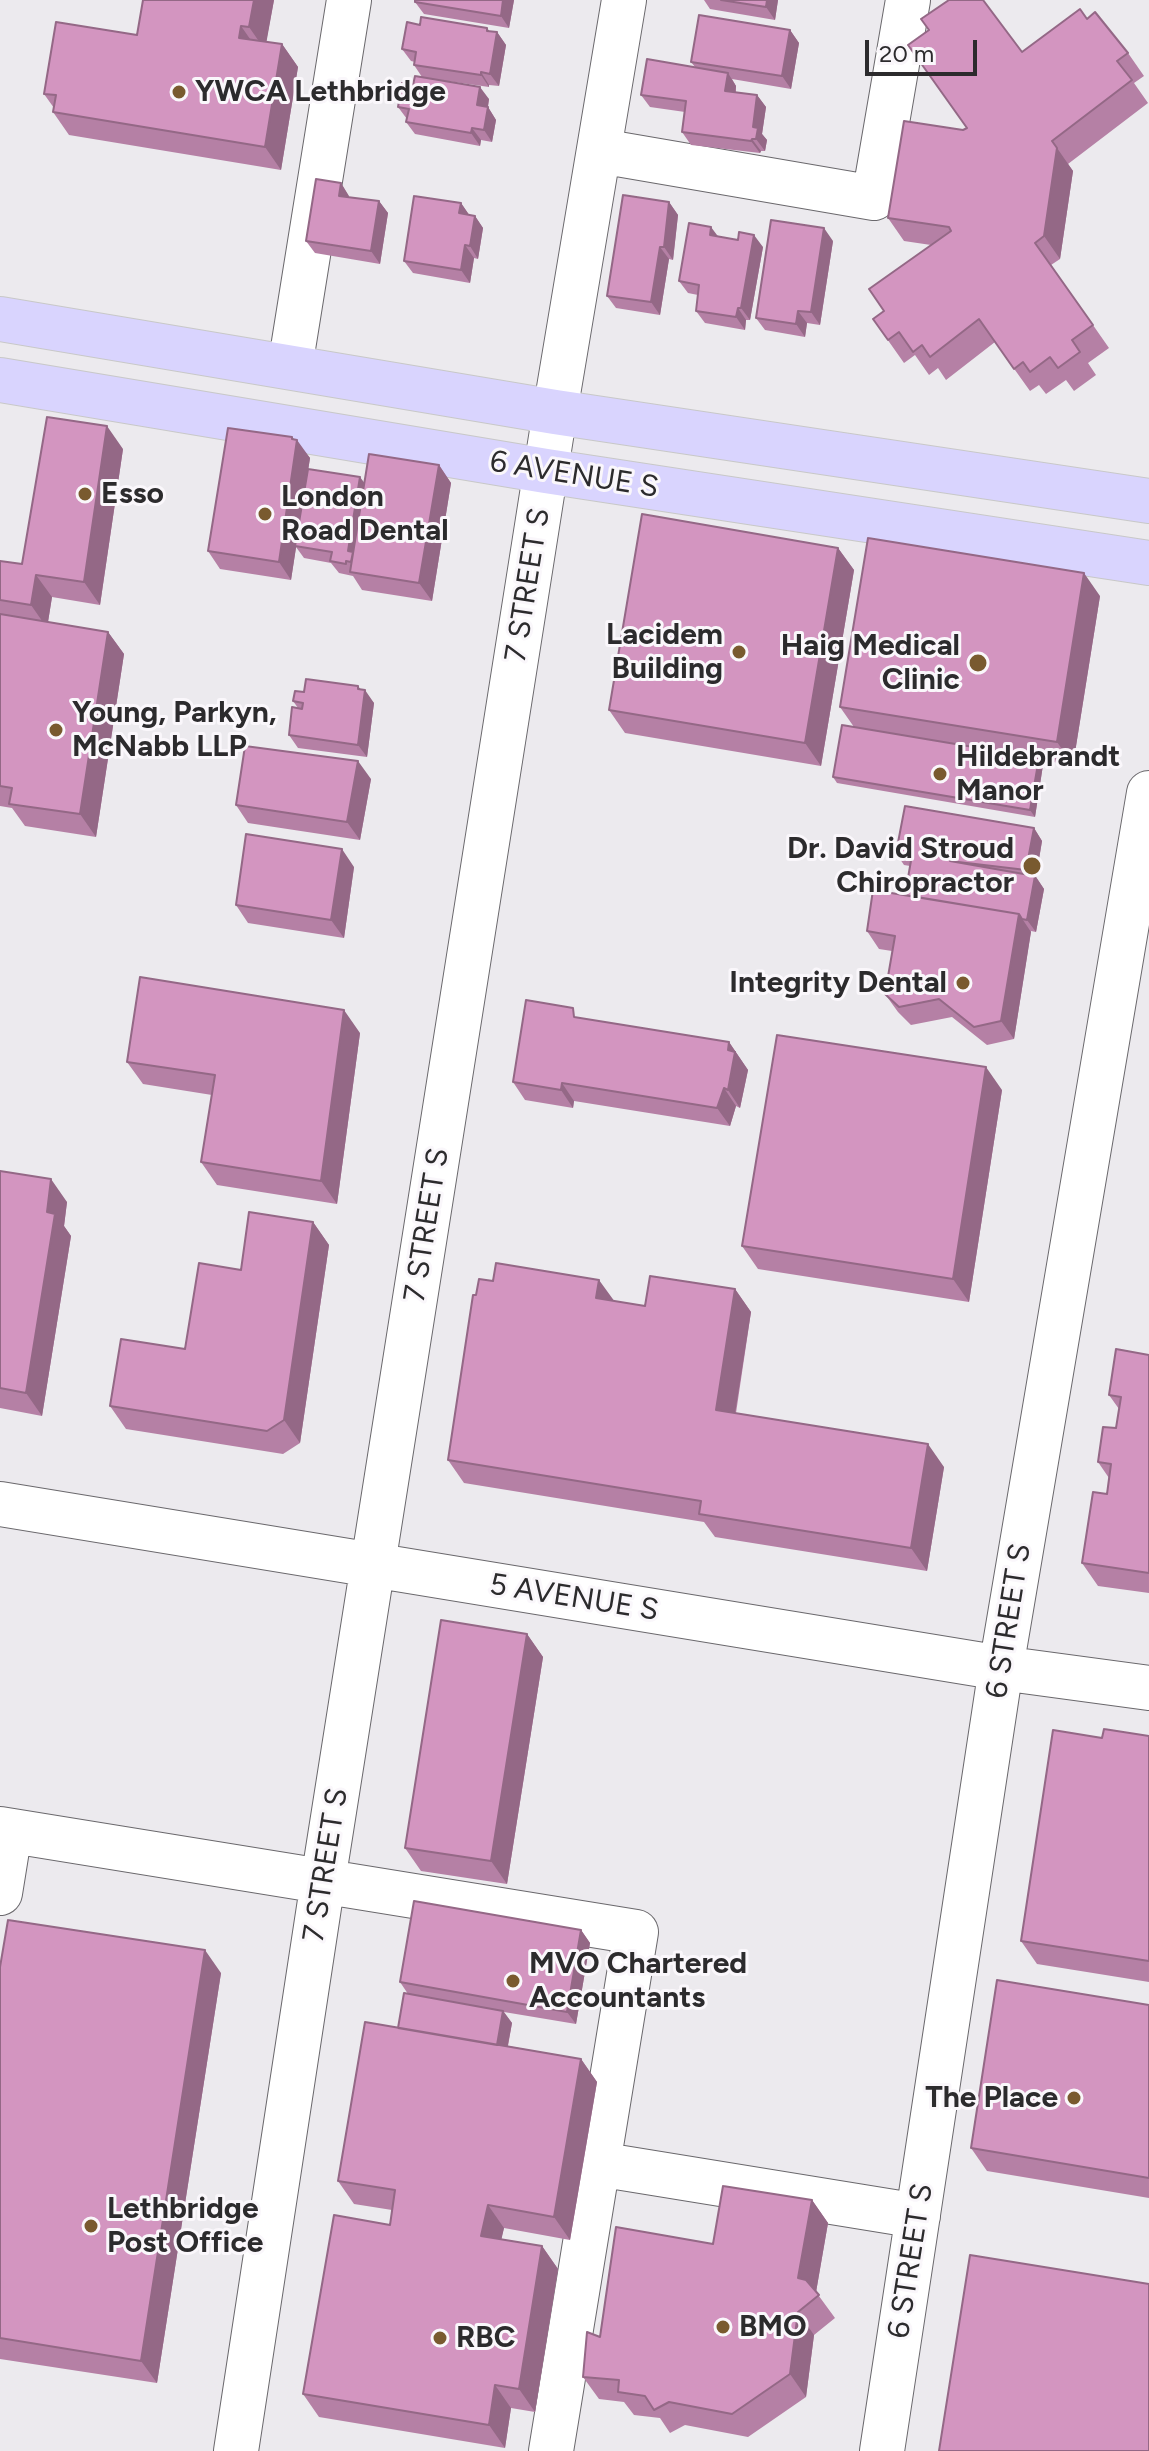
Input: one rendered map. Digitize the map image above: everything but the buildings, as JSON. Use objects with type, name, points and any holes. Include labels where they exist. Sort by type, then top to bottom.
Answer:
[{"type":"main road","name":"6 AVENUE S","points":[[0,319],[555,412],[1149,501]]},
{"type":"main road","name":"6 AVENUE S","points":[[0,380],[546,471],[1149,563]]},
{"type":"street","points":[[290,367],[349,0]]},
{"type":"street","name":"7 STREET S","points":[[236,2451],[555,412],[624,0]]},
{"type":"street","points":[[600,151],[874,198],[908,0]]},
{"type":"street","name":"6 STREET S","points":[[882,2451],[1001,1668],[1149,793]]},
{"type":"street","name":"5 AVENUE S","points":[[0,1504],[1001,1668],[1149,1688]]},
{"type":"street","points":[[0,1893],[5,1830],[636,1932],[551,2451]]},
{"type":"street","points":[[598,2164],[918,2216]]},
{"type":"place","name":"YWCA Lethbridge","points":[[179,92]]},
{"type":"place","name":"Esso","points":[[85,494]]},
{"type":"place","name":"London Road Dental","points":[[265,514]]},
{"type":"place","name":"Lacidem Building","points":[[739,652]]},
{"type":"place","name":"Haig Medical Clinic","points":[[978,663]]},
{"type":"place","name":"Young, Parkyn, McNabb LLP","points":[[56,730]]},
{"type":"place","name":"Hildebrandt Manor","points":[[940,774]]},
{"type":"place","name":"Dr. David Stroud Chiropractor","points":[[1032,866]]},
{"type":"place","name":"Integrity Dental","points":[[963,983]]},
{"type":"place","name":"MVO Chartered Accountants","points":[[513,1981]]},
{"type":"place","name":"The Place","points":[[1074,2098]]},
{"type":"place","name":"Lethbridge Post Office","points":[[91,2226]]},
{"type":"place","name":"BMO","points":[[723,2327]]},
{"type":"place","name":"RBC","points":[[440,2338]]}]
